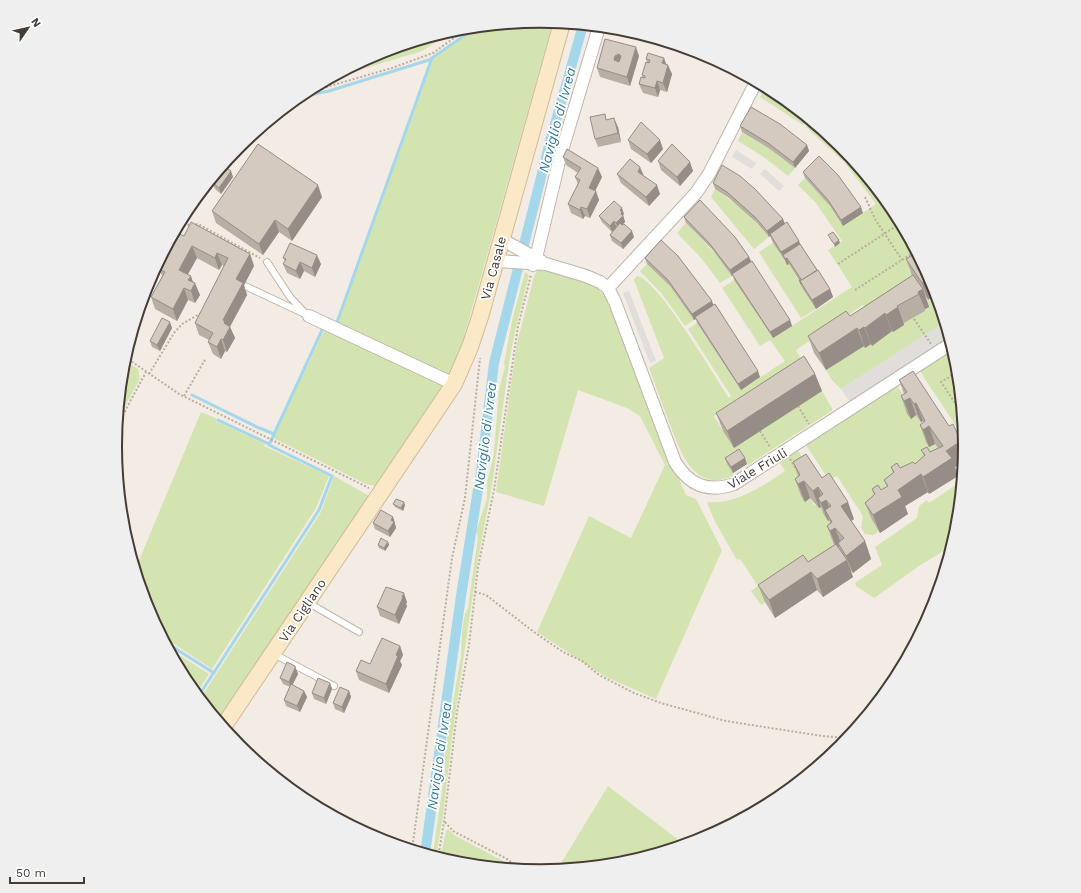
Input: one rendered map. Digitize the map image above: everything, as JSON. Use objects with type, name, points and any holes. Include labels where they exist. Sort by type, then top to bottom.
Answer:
[{"type":"main road","name":"Via Casale","points":[[381,494],[454,384],[470,347],[508,243],[561,29]]},
{"type":"main road","name":"Via Cigliano","points":[[226,722],[381,494]]},
{"type":"street","points":[[534,261],[537,254],[560,157],[597,32]]},
{"type":"street","points":[[502,262],[534,261],[593,278],[608,288],[696,192],[709,174],[754,86]]},
{"type":"street","points":[[508,243],[534,261]]},
{"type":"street","name":"Viale Friuli","points":[[608,288],[615,302],[675,462],[682,474],[694,483],[722,488],[734,484],[947,346]]},
{"type":"street","points":[[309,316],[454,384]]},
{"type":"lane","points":[[267,262],[290,297],[309,316]]},
{"type":"lane","points":[[243,285],[309,316]]},
{"type":"lane","points":[[307,602],[359,632]]},
{"type":"lane","points":[[272,654],[334,686]]},
{"type":"path","points":[[330,85],[392,68],[433,53],[456,37]]},
{"type":"path","points":[[865,196],[884,234],[902,260]]},
{"type":"path","points":[[186,225],[198,224],[267,262]]},
{"type":"path","points":[[838,264],[896,226]]},
{"type":"path","points":[[856,290],[912,254]]},
{"type":"path","points":[[439,853],[457,712],[469,645],[478,567],[494,490],[518,326],[534,261]]},
{"type":"path","points":[[149,374],[174,333],[182,324],[197,316],[205,309]]},
{"type":"path","points":[[914,319],[936,353]]},
{"type":"path","points":[[413,845],[452,558],[464,498],[473,432],[480,358],[477,352],[470,347]]},
{"type":"path","points":[[184,396],[206,358]]},
{"type":"path","points":[[131,362],[184,396],[381,494]]},
{"type":"path","points":[[124,414],[146,372]]},
{"type":"path","points":[[952,375],[941,382],[956,405]]},
{"type":"path","points":[[798,406],[815,432]]},
{"type":"path","points":[[760,431],[799,473]]},
{"type":"path","points":[[475,592],[486,595],[534,632],[563,652],[582,661],[599,675],[634,693],[667,705],[726,721],[822,736],[840,737]]},
{"type":"path","points":[[444,822],[453,831],[508,860],[512,864]]},
{"type":"green space","points":[[551,28],[462,344],[448,376],[337,325],[433,59],[469,35],[513,29]]},
{"type":"green space","points":[[439,40],[422,51],[353,72],[406,50]]},
{"type":"green space","points":[[763,92],[805,122],[803,125],[760,97]]},
{"type":"green space","points":[[808,125],[816,132],[845,161],[844,162],[806,127]]},
{"type":"green space","points":[[742,132],[770,149],[795,168],[788,176],[765,158],[738,141]]},
{"type":"green space","points":[[846,162],[873,192],[903,237],[917,263],[908,269],[913,277],[866,309],[863,305],[796,350],[801,359],[714,416],[723,431],[822,391],[833,410],[748,465],[741,455],[727,464],[734,475],[720,480],[708,479],[698,474],[689,465],[676,441],[649,368],[664,358],[634,280],[637,276],[646,281],[658,293],[685,330],[729,398],[731,396],[688,329],[697,323],[741,390],[785,361],[770,340],[760,346],[722,288],[734,280],[773,338],[852,287],[828,250],[842,241],[816,203],[798,185],[805,178],[823,197],[844,226],[876,204],[845,163]]},
{"type":"green space","points":[[715,189],[744,210],[769,237],[754,249],[711,197]]},
{"type":"green space","points":[[686,223],[719,258],[732,276],[720,283],[702,259],[677,233]]},
{"type":"green space","points":[[773,243],[787,265],[789,264],[816,309],[801,318],[759,252]]},
{"type":"green space","points":[[647,264],[670,286],[694,320],[685,326],[662,294],[640,271]]},
{"type":"green space","points":[[542,269],[593,284],[607,298],[673,466],[686,495],[696,499],[722,550],[656,699],[604,676],[537,632],[589,516],[631,538],[665,465],[640,416],[627,408],[578,390],[544,506],[496,492],[516,348],[534,276],[538,270]]},
{"type":"green space","points":[[525,272],[529,275],[515,331],[509,363],[492,485],[478,559],[437,852],[433,851],[445,770],[445,749],[461,656],[462,632],[465,614],[468,608],[478,538],[476,531],[487,499],[487,483],[494,453],[499,390],[505,367],[504,363],[512,321]]},
{"type":"green space","points":[[932,298],[941,325],[841,389],[832,380],[826,370],[864,346],[865,348],[871,344],[872,346],[892,331],[893,332],[904,325],[903,323],[925,311],[926,302]]},
{"type":"green space","points":[[324,331],[334,335],[335,332],[443,385],[439,394],[383,481],[376,486],[366,484],[273,438]]},
{"type":"green space","points":[[948,351],[955,392],[958,430],[919,370]]},
{"type":"green space","points":[[130,364],[138,369],[140,379],[124,408]]},
{"type":"green space","points":[[895,382],[913,410],[910,419],[916,415],[928,429],[926,442],[929,447],[935,444],[950,463],[872,520],[879,531],[873,535],[865,534],[861,528],[863,516],[837,476],[829,480],[804,442]]},
{"type":"green space","points":[[201,412],[216,418],[216,421],[265,444],[264,446],[329,476],[316,508],[212,669],[170,641],[154,607],[138,562]]},
{"type":"green space","points":[[796,448],[812,472],[805,502],[810,498],[814,505],[824,505],[833,517],[833,544],[837,549],[842,546],[846,552],[809,572],[761,605],[751,591],[758,586],[740,559],[737,560],[714,520],[707,502],[728,501],[767,483],[785,471],[778,460]]},
{"type":"green space","points":[[334,476],[369,496],[328,564],[220,715],[203,694],[321,512]]},
{"type":"green space","points":[[957,484],[951,528],[946,549],[919,566],[874,598],[856,586],[855,583],[882,565],[875,547],[917,518],[919,506],[927,500],[929,503]]},
{"type":"green space","points":[[177,653],[209,674],[200,689]]},
{"type":"green space","points":[[608,786],[680,841],[649,851],[622,857],[560,864]]},
{"type":"green space","points":[[448,829],[454,835],[504,863],[441,853],[446,831]]},
{"type":"shaded area","points":[[736,150],[756,163],[752,169],[732,157]]},
{"type":"shaded area","points":[[765,169],[784,186],[779,191],[760,174]]},
{"type":"shaded area","points":[[629,291],[656,361],[650,363],[623,293]]},
{"type":"shaded area","points":[[941,325],[946,341],[850,402],[841,389]]},
{"type":"building","points":[[605,39],[636,47],[627,77],[597,68]],"holes":[[[619,54],[621,56],[619,62],[614,60],[615,56]]]},
{"type":"building","points":[[648,53],[664,58],[662,63],[668,65],[663,83],[657,81],[655,88],[639,84],[641,77],[645,78],[645,76],[642,75],[646,62],[649,63],[650,60],[646,59]]},
{"type":"building","points":[[751,107],[780,124],[807,145],[793,162],[768,143],[740,126]]},
{"type":"building","points":[[605,114],[606,120],[614,118],[618,133],[595,139],[590,117]]},
{"type":"building","points":[[641,122],[660,140],[647,154],[628,140]]},
{"type":"building","points":[[258,144],[318,185],[288,229],[275,220],[259,244],[212,211]]},
{"type":"building","points":[[672,144],[690,162],[677,177],[658,161]]},
{"type":"building","points":[[567,149],[598,168],[589,188],[596,191],[587,209],[581,207],[580,210],[568,204],[580,180],[575,177],[581,168],[563,157]]},
{"type":"building","points":[[819,156],[838,175],[861,207],[841,220],[828,200],[803,172]]},
{"type":"building","points":[[630,159],[640,167],[638,172],[657,185],[646,197],[617,174]]},
{"type":"building","points":[[722,165],[740,176],[755,189],[783,219],[767,231],[755,217],[727,192],[713,183]]},
{"type":"building","points":[[228,169],[231,171],[219,188],[215,184]]},
{"type":"building","points":[[700,200],[735,237],[749,257],[730,270],[709,243],[684,217]]},
{"type":"building","points":[[614,201],[622,208],[620,210],[623,216],[616,223],[614,221],[610,226],[599,216]]},
{"type":"building","points":[[191,222],[250,254],[236,279],[243,283],[223,320],[225,321],[224,323],[230,327],[223,340],[221,339],[217,347],[208,342],[213,333],[195,323],[228,258],[217,253],[215,258],[192,246],[179,270],[191,276],[188,280],[195,283],[191,291],[184,288],[173,309],[151,297],[165,272],[161,270],[165,261],[180,234],[184,236]]},
{"type":"building","points":[[787,222],[799,241],[781,252],[770,234]]},
{"type":"building","points":[[620,223],[622,225],[624,224],[632,231],[621,243],[610,235]]},
{"type":"building","points":[[833,232],[839,240],[834,244],[828,235]]},
{"type":"building","points":[[661,240],[678,256],[712,301],[692,314],[668,280],[645,258]]},
{"type":"building","points":[[290,243],[317,255],[312,268],[300,262],[296,271],[283,264],[286,259],[283,258]]},
{"type":"building","points":[[800,244],[817,270],[800,281],[801,284],[799,280],[801,279],[787,258],[785,259],[783,255]]},
{"type":"building","points":[[913,255],[925,281],[922,283],[906,259]]},
{"type":"building","points":[[752,261],[790,320],[770,332],[732,274]]},
{"type":"building","points":[[818,270],[830,289],[812,300],[800,281]]},
{"type":"building","points":[[913,275],[923,289],[918,292],[919,294],[897,306],[898,307],[886,315],[885,313],[865,328],[864,327],[859,330],[857,328],[819,353],[808,336],[846,311],[850,316]]},
{"type":"building","points":[[715,304],[758,371],[738,384],[695,317]]},
{"type":"building","points":[[162,318],[170,322],[157,345],[150,341]]},
{"type":"building","points":[[804,356],[815,374],[727,431],[716,413]]},
{"type":"building","points":[[913,371],[949,426],[953,424],[959,436],[959,442],[946,451],[952,458],[923,477],[921,474],[898,490],[902,497],[873,515],[865,503],[875,494],[872,489],[878,485],[881,490],[888,486],[884,480],[894,472],[891,467],[897,463],[900,468],[913,462],[915,464],[925,455],[921,450],[927,447],[930,452],[943,446],[929,426],[923,430],[920,425],[925,421],[916,403],[914,404],[910,398],[904,401],[901,396],[907,392],[899,380]]},
{"type":"building","points":[[739,449],[745,458],[731,467],[725,458]]},
{"type":"building","points":[[806,454],[822,478],[829,473],[848,502],[841,506],[865,541],[846,556],[838,543],[844,538],[835,528],[830,531],[827,526],[832,522],[825,510],[831,506],[826,500],[821,503],[818,498],[823,494],[818,487],[813,491],[804,481],[798,484],[795,479],[800,475],[793,462]]},
{"type":"building","points":[[396,499],[404,502],[401,508],[393,504]]},
{"type":"building","points":[[381,510],[393,517],[391,520],[394,522],[388,531],[373,523]]},
{"type":"building","points":[[381,538],[388,542],[384,548],[378,545]]},
{"type":"building","points":[[836,544],[847,560],[817,579],[811,572],[769,600],[758,585],[803,555],[808,562]]},
{"type":"building","points":[[386,587],[404,593],[395,615],[377,607]]},
{"type":"building","points":[[382,638],[400,646],[396,655],[398,656],[386,684],[356,671],[361,660],[370,664]]},
{"type":"building","points":[[287,662],[295,666],[289,682],[280,678]]},
{"type":"building","points":[[318,678],[330,683],[324,698],[312,693]]},
{"type":"building","points":[[291,684],[304,691],[297,706],[284,700]]},
{"type":"building","points":[[340,687],[349,691],[342,707],[333,703]]},
{"type":"waterway","name":"Naviglio di Ivrea","points":[[426,849],[461,596],[481,471],[494,363],[551,138],[581,30]]},
{"type":"waterway","points":[[316,94],[429,60],[465,35]]},
{"type":"waterway","points":[[336,325],[432,58]]},
{"type":"waterway","points":[[202,692],[319,510],[332,476],[269,445],[323,328],[326,330]]},
{"type":"waterway","points":[[192,395],[274,434]]},
{"type":"waterway","points":[[218,420],[269,444]]},
{"type":"waterway","points":[[173,647],[214,673]]}]
